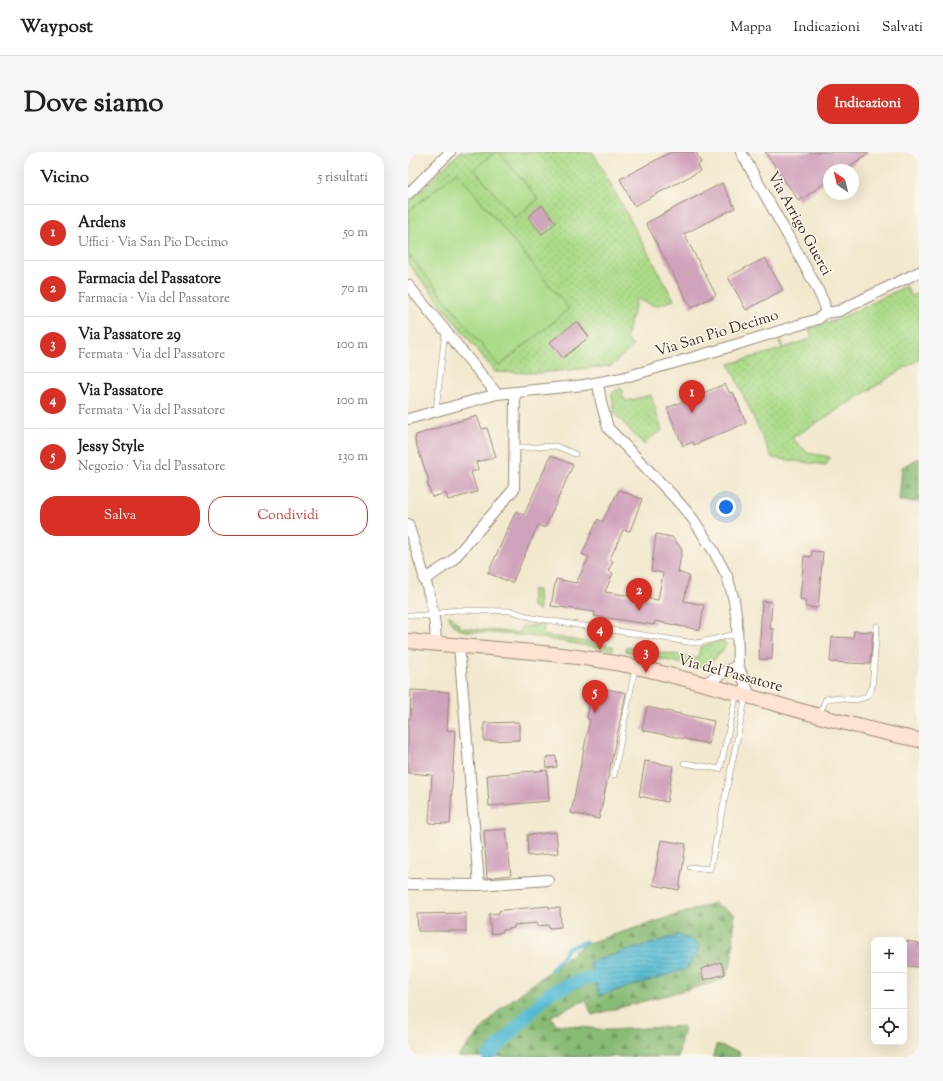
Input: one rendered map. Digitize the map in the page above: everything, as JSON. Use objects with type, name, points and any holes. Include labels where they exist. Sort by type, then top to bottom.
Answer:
[{"type":"street","points":[[408,194],[450,152]]},
{"type":"street","name":"Via Arrigo Guerci","points":[[741,152],[816,286],[824,304],[825,313]]},
{"type":"street","name":"Via San Pio Decimo","points":[[408,419],[497,394],[598,383],[622,378],[818,319],[825,313],[839,311],[919,272]]},
{"type":"street","points":[[408,285],[497,394]]},
{"type":"street","points":[[598,383],[608,428],[676,498],[693,519],[726,576],[734,600],[738,634],[738,665],[745,694]]},
{"type":"street","points":[[424,580],[451,562],[514,489],[515,392]]},
{"type":"street","points":[[408,524],[433,616],[436,634],[435,644]]},
{"type":"street","name":"Via del Passatore","points":[[408,641],[553,654],[635,667],[705,683],[818,716],[876,731],[919,740]]},
{"type":"street","points":[[459,646],[479,885]]},
{"type":"street","points":[[705,683],[738,665]]},
{"type":"street","points":[[408,884],[479,885],[548,880]]},
{"type":"lane","points":[[436,411],[445,330]]},
{"type":"lane","points":[[515,448],[556,446],[575,454]]},
{"type":"lane","points":[[408,615],[433,616],[447,611],[458,610],[512,611],[533,618],[695,643],[708,642],[723,636],[738,634]]},
{"type":"lane","points":[[818,716],[826,699],[857,700],[866,696],[872,688],[877,626]]},
{"type":"lane","points":[[614,775],[635,667]]},
{"type":"lane","points":[[684,763],[720,769],[745,694]]},
{"type":"lane","points":[[690,867],[710,869],[745,694]]},
{"type":"green space","points":[[460,152],[593,152],[674,300],[655,306],[637,299],[626,338],[633,346],[611,366],[539,373],[495,372],[408,263],[408,203]]},
{"type":"green space","points":[[495,152],[499,152],[538,199],[515,218],[474,169]]},
{"type":"green space","points":[[457,172],[569,309],[499,366],[408,254],[408,212]]},
{"type":"green space","points":[[906,286],[911,296],[919,292],[919,359],[792,438],[808,453],[830,457],[826,465],[772,458],[729,364],[782,349],[779,340],[781,340],[784,348],[812,338],[809,329],[841,318]]},
{"type":"green space","points":[[621,388],[624,399],[627,401],[651,395],[662,431],[653,436],[644,445],[615,414],[612,395],[613,392]]},
{"type":"green space","points":[[919,458],[919,502],[899,501],[902,467]]},
{"type":"green space","points":[[532,590],[538,590],[539,611],[532,607]]},
{"type":"green space","points":[[449,615],[452,616],[459,626],[463,628],[520,633],[521,627],[544,625],[543,635],[613,646],[613,650],[528,636],[465,631],[455,626],[450,620]]},
{"type":"green space","points":[[720,640],[726,644],[718,656],[710,662],[697,667],[625,651],[626,647],[698,658],[700,647]]},
{"type":"green space","points":[[714,903],[734,914],[732,957],[728,972],[724,978],[716,982],[592,1015],[586,1000],[551,1016],[555,1024],[608,1030],[684,1026],[678,1057],[457,1057],[500,1009],[585,944]]},
{"type":"green space","points":[[716,1045],[740,1052],[739,1057],[713,1057]]},
{"type":"water","points":[[679,935],[697,942],[699,950],[686,969],[599,996],[589,962]]},
{"type":"building","points":[[671,152],[696,152],[701,163],[697,165],[700,171],[634,206],[620,179]]},
{"type":"building","points":[[765,152],[870,152],[853,164],[823,164],[823,184],[799,201]]},
{"type":"building","points":[[722,183],[735,208],[684,234],[716,295],[691,308],[646,223]]},
{"type":"building","points":[[542,205],[556,223],[542,234],[528,217]]},
{"type":"building","points":[[765,258],[783,290],[746,310],[728,277]]},
{"type":"building","points":[[577,321],[589,337],[563,358],[550,342]]},
{"type":"building","points":[[725,384],[730,393],[733,392],[746,423],[694,445],[693,442],[683,446],[667,408]]},
{"type":"building","points":[[477,416],[482,429],[487,428],[496,457],[476,462],[478,470],[471,472],[477,492],[448,500],[446,493],[432,497],[427,482],[429,481],[415,441],[416,435]]},
{"type":"building","points":[[551,455],[573,465],[545,528],[538,525],[512,583],[488,573],[516,511],[524,515]]},
{"type":"building","points":[[619,490],[642,499],[630,531],[623,530],[610,559],[613,561],[608,571],[613,573],[605,592],[658,600],[663,573],[651,571],[656,534],[672,537],[682,549],[678,572],[689,576],[684,601],[704,605],[700,630],[655,621],[654,625],[594,616],[595,612],[551,606],[556,579],[576,583],[589,557],[582,554],[598,519],[602,522]]},
{"type":"building","points":[[812,551],[823,552],[818,608],[805,607],[806,600],[800,599],[804,556],[811,557]]},
{"type":"building","points":[[762,601],[772,602],[770,629],[773,629],[772,659],[759,659]]},
{"type":"building","points":[[854,631],[873,632],[870,664],[830,662],[832,637],[853,638]]},
{"type":"building","points":[[593,686],[626,693],[599,819],[571,813],[590,719],[587,719]]},
{"type":"building","points":[[411,690],[449,692],[447,730],[455,731],[450,824],[429,823],[432,775],[408,773],[408,719],[410,719]]},
{"type":"building","points":[[647,707],[714,721],[709,744],[642,730]]},
{"type":"building","points":[[519,722],[519,740],[484,741],[484,723]]},
{"type":"building","points":[[556,756],[557,767],[547,768],[546,757]]},
{"type":"building","points":[[645,761],[673,766],[667,802],[639,796]]},
{"type":"building","points":[[547,770],[549,801],[489,806],[487,775]]},
{"type":"building","points":[[506,829],[511,875],[487,878],[484,831]]},
{"type":"building","points":[[556,832],[558,853],[528,856],[527,835]]},
{"type":"building","points":[[661,840],[686,844],[679,890],[653,885]]},
{"type":"building","points":[[549,906],[549,908],[560,908],[561,927],[549,928],[549,925],[537,926],[537,923],[514,925],[514,928],[491,934],[489,914],[499,913],[499,911],[504,910]]},
{"type":"building","points":[[466,913],[466,931],[418,931],[417,914]]},
{"type":"building","points":[[907,941],[919,943],[919,967],[907,966]]},
{"type":"building","points":[[721,962],[725,974],[704,980],[701,969]]},
{"type":"waterway","points":[[551,970],[565,953],[566,949],[585,942]]},
{"type":"waterway","points":[[488,1057],[549,993],[578,981],[593,977]]},
{"type":"place","name":"Ardens","points":[[692,413]]},
{"type":"place","name":"Farmacia del Passatore","points":[[639,611]]},
{"type":"place","name":"Via Passatore","points":[[600,650]]},
{"type":"place","name":"Via Passatore 29","points":[[646,673]]},
{"type":"place","name":"Jessy Style","points":[[595,713]]}]
